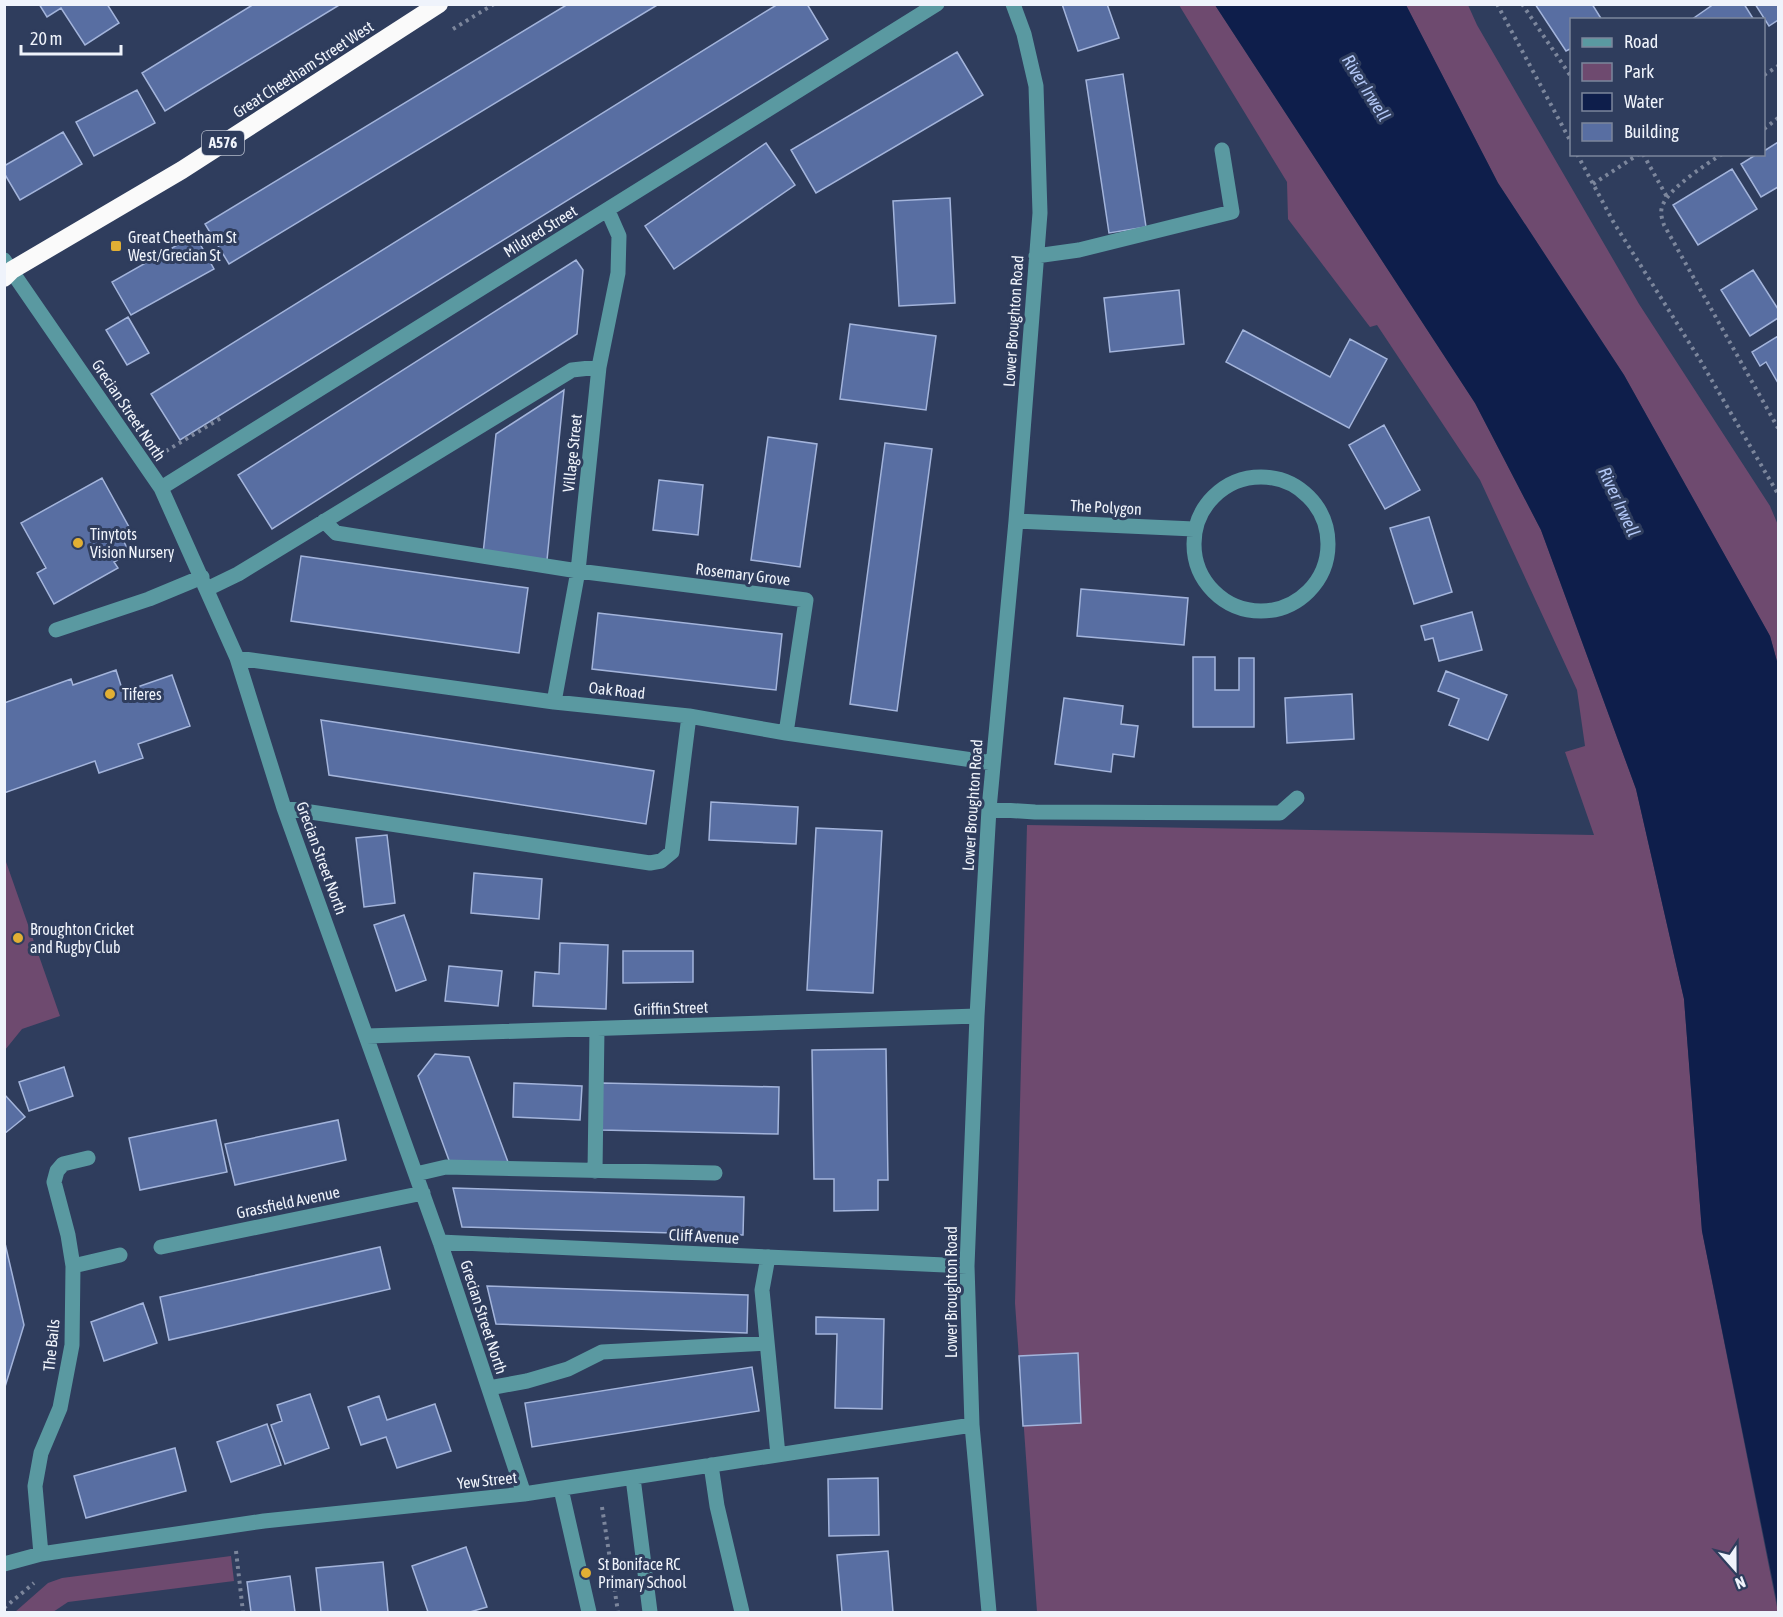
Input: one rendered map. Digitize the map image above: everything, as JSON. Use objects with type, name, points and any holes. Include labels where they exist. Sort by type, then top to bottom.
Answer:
[{"type":"highway","name":"Great Cheetham Street West","points":[[7,270],[182,170],[439,4]]},
{"type":"street","name":"Mildred Street","points":[[161,488],[937,4]]},
{"type":"street","name":"Lower Broughton Road","points":[[989,1612],[972,1425],[967,1266],[977,1016],[989,809],[1016,521],[1040,213],[1036,86],[1024,34],[1013,4]]},
{"type":"street","points":[[1036,256],[1079,250],[1232,213],[1222,150]]},
{"type":"street","name":"Village Street","points":[[554,702],[578,571],[599,367],[618,273],[619,236],[608,211]]},
{"type":"street","name":"Grecian Street North","points":[[7,270],[161,488],[237,658],[284,808],[423,1193],[524,1494]]},
{"type":"street","points":[[56,630],[149,599],[237,574],[572,370],[599,367]]},
{"type":"street","points":[[1259,476],[1281,479],[1301,489],[1309,497],[1317,506],[1326,526],[1328,548],[1323,570],[1311,588],[1293,602],[1273,610],[1251,610],[1230,604],[1212,591],[1200,573],[1193,552],[1194,530],[1203,509],[1217,492],[1237,481],[1259,476]]},
{"type":"street","points":[[324,521],[336,533],[578,571]]},
{"type":"street","name":"The Polygon","points":[[1016,521],[1194,530]]},
{"type":"street","name":"Rosemary Grove","points":[[578,571],[806,600],[786,733]]},
{"type":"street","name":"Oak Road","points":[[237,658],[554,702],[689,716],[786,733],[993,763]]},
{"type":"street","points":[[284,808],[650,863],[661,861],[672,852],[689,716]]},
{"type":"street","points":[[989,809],[1035,812],[1280,813],[1297,798]]},
{"type":"street","name":"Griffin Street","points":[[367,1036],[977,1016]]},
{"type":"street","points":[[594,1171],[597,1029]]},
{"type":"street","name":"The Bails","points":[[41,1554],[34,1486],[41,1453],[60,1408],[72,1345],[73,1266],[68,1235],[54,1182],[63,1164],[88,1158]]},
{"type":"street","points":[[416,1174],[446,1167],[715,1173]]},
{"type":"street","name":"Grassfield Avenue","points":[[161,1247],[423,1193]]},
{"type":"street","name":"Cliff Avenue","points":[[440,1242],[967,1266]]},
{"type":"street","points":[[73,1266],[120,1255]]},
{"type":"street","points":[[768,1257],[762,1290],[778,1455]]},
{"type":"street","points":[[489,1388],[526,1381],[568,1369],[602,1352],[767,1342]]},
{"type":"street","name":"Yew Street","points":[[4,1564],[41,1554],[232,1526],[561,1489],[972,1425]]},
{"type":"street","points":[[711,1465],[717,1506],[742,1612]]},
{"type":"street","points":[[633,1478],[650,1612]]},
{"type":"street","points":[[561,1489],[590,1612]]},
{"type":"path","points":[[444,35],[494,4]]},
{"type":"path","points":[[1497,4],[1570,140]]},
{"type":"path","points":[[1522,4],[1570,75]]},
{"type":"path","points":[[1765,74],[1779,66]]},
{"type":"path","points":[[1765,128],[1779,118]]},
{"type":"path","points":[[1578,156],[1779,494]]},
{"type":"path","points":[[1593,184],[1637,156]]},
{"type":"path","points":[[1642,156],[1668,197]]},
{"type":"path","points":[[1719,156],[1695,172],[1668,197],[1662,207],[1664,225],[1779,428]]},
{"type":"path","points":[[159,456],[224,416]]},
{"type":"path","points":[[599,1483],[618,1612]]},
{"type":"path","points":[[232,1526],[243,1612]]},
{"type":"green space","points":[[1179,5],[1215,5],[1475,403],[1541,530],[1636,789],[1684,999],[1702,1231],[1778,1612],[1037,1612],[1015,1303],[1027,825],[1594,835],[1565,752],[1585,746],[1577,690],[1480,480],[1377,325],[1370,327],[1288,219],[1287,182]]},
{"type":"green space","points":[[1406,5],[1468,5],[1477,25],[1639,304],[1770,506],[1778,525],[1778,665],[1770,636],[1624,375],[1498,183]]},
{"type":"green space","name":"Broughton Cricket and Rugby Club","points":[[5,859],[60,1016],[22,1029],[5,1050]]},
{"type":"green space","points":[[231,1556],[234,1581],[68,1602],[53,1612],[15,1612],[48,1583],[62,1578]]},
{"type":"water","name":"River Irwell","points":[[1215,5],[1406,5],[1498,183],[1624,375],[1770,636],[1778,665],[1778,1607],[1702,1231],[1684,999],[1636,789],[1541,530],[1475,403]]},
{"type":"building","points":[[39,4],[107,4],[119,23],[85,45],[61,8],[47,17]]},
{"type":"building","points":[[254,4],[341,4],[165,111],[142,73]]},
{"type":"building","points":[[568,4],[659,4],[229,264],[205,224]]},
{"type":"building","points":[[778,4],[807,4],[828,39],[180,440],[151,394]]},
{"type":"building","points":[[1062,4],[1107,4],[1119,38],[1078,51]]},
{"type":"building","points":[[1535,4],[1592,4],[1601,18],[1570,18],[1570,49],[1566,51]]},
{"type":"building","points":[[1714,4],[1744,4],[1753,18],[1694,18]]},
{"type":"building","points":[[1755,4],[1778,4],[1778,20],[1769,26]]},
{"type":"building","points":[[957,52],[983,95],[816,193],[791,150]]},
{"type":"building","points":[[1123,74],[1146,227],[1109,233],[1086,80]]},
{"type":"building","points":[[137,90],[155,123],[94,156],[76,122]]},
{"type":"building","points":[[63,132],[82,164],[20,200],[4,173],[4,166]]},
{"type":"building","points":[[1778,142],[1778,187],[1761,197],[1741,164],[1754,156],[1765,156],[1765,150]]},
{"type":"building","points":[[766,143],[795,185],[674,269],[645,226]]},
{"type":"building","points":[[1732,169],[1757,209],[1698,245],[1673,205]]},
{"type":"building","points":[[950,198],[955,303],[899,306],[893,201]]},
{"type":"building","points":[[195,235],[214,269],[131,315],[112,282]]},
{"type":"building","points":[[576,260],[583,270],[577,334],[272,529],[238,475]]},
{"type":"building","points":[[1753,270],[1778,309],[1778,318],[1750,336],[1721,290]]},
{"type":"building","points":[[1179,290],[1184,344],[1110,352],[1104,298]]},
{"type":"building","points":[[128,317],[149,353],[127,365],[106,330]]},
{"type":"building","points":[[850,324],[936,336],[926,410],[840,399]]},
{"type":"building","points":[[1243,330],[1330,377],[1350,339],[1387,359],[1349,428],[1226,362]]},
{"type":"building","points":[[1778,336],[1778,383],[1766,362],[1760,366],[1752,352]]},
{"type":"building","points":[[564,390],[547,560],[483,554],[496,434]]},
{"type":"building","points":[[1384,425],[1420,490],[1385,509],[1349,445]]},
{"type":"building","points":[[768,437],[817,444],[800,567],[751,560]]},
{"type":"building","points":[[885,443],[932,449],[897,711],[850,704]]},
{"type":"building","name":"Tinytots Vision Nursery","points":[[102,478],[129,527],[119,533],[130,553],[114,562],[118,568],[54,604],[37,573],[46,568],[21,523]]},
{"type":"building","points":[[659,480],[703,485],[698,535],[653,530]]},
{"type":"building","points":[[1429,517],[1452,592],[1414,604],[1390,528]]},
{"type":"building","points":[[301,556],[528,588],[519,653],[291,621]]},
{"type":"building","points":[[1081,589],[1188,598],[1184,645],[1077,636]]},
{"type":"building","points":[[1472,612],[1482,650],[1439,661],[1433,638],[1425,640],[1421,626]]},
{"type":"building","points":[[598,613],[782,634],[776,690],[592,669]]},
{"type":"building","points":[[1193,657],[1215,657],[1215,690],[1239,690],[1239,658],[1254,658],[1254,727],[1193,727]]},
{"type":"building","points":[[116,670],[123,692],[172,675],[190,726],[138,744],[143,758],[99,773],[95,761],[4,793],[4,703],[71,679],[73,685]]},
{"type":"building","points":[[1446,671],[1507,695],[1488,740],[1449,725],[1459,699],[1438,691]]},
{"type":"building","points":[[1352,694],[1354,739],[1287,743],[1285,698]]},
{"type":"building","points":[[1064,698],[1123,706],[1121,724],[1138,726],[1134,757],[1113,754],[1111,772],[1055,764]]},
{"type":"building","points":[[321,720],[654,771],[646,824],[329,775]]},
{"type":"building","points":[[711,802],[798,807],[796,844],[709,840]]},
{"type":"building","points":[[816,828],[882,831],[873,993],[807,990]]},
{"type":"building","points":[[387,835],[395,903],[364,907],[356,838]]},
{"type":"building","points":[[474,873],[542,879],[539,919],[471,913]]},
{"type":"building","points":[[404,915],[426,980],[396,991],[374,925]]},
{"type":"building","points":[[560,943],[608,945],[606,1009],[533,1006],[535,972],[559,974]]},
{"type":"building","points":[[623,951],[693,951],[693,982],[623,983]]},
{"type":"building","points":[[449,966],[502,971],[498,1006],[445,1001]]},
{"type":"building","points":[[886,1049],[888,1180],[878,1180],[878,1210],[834,1211],[834,1179],[814,1179],[812,1050]]},
{"type":"building","points":[[435,1054],[469,1057],[508,1162],[450,1163],[418,1076]]},
{"type":"building","points":[[64,1067],[73,1096],[29,1111],[19,1082]]},
{"type":"building","points":[[514,1083],[582,1086],[580,1120],[513,1117]]},
{"type":"building","points":[[602,1083],[779,1087],[778,1134],[601,1130]]},
{"type":"building","points":[[4,1094],[25,1117],[4,1134]]},
{"type":"building","points":[[216,1120],[227,1172],[140,1190],[129,1138]]},
{"type":"building","points":[[338,1120],[346,1160],[235,1185],[225,1144]]},
{"type":"building","points":[[453,1188],[744,1197],[743,1235],[462,1227]]},
{"type":"building","points":[[4,1239],[24,1325],[4,1390]]},
{"type":"building","points":[[380,1247],[390,1289],[169,1340],[160,1297]]},
{"type":"building","points":[[487,1286],[748,1295],[747,1333],[496,1324]]},
{"type":"building","points":[[143,1303],[157,1343],[104,1361],[91,1322]]},
{"type":"building","points":[[816,1317],[884,1319],[882,1409],[835,1408],[837,1334],[816,1334]]},
{"type":"building","points":[[1078,1353],[1081,1423],[1023,1426],[1019,1356]]},
{"type":"building","points":[[752,1367],[759,1411],[532,1447],[525,1403]]},
{"type":"building","points":[[310,1394],[329,1448],[285,1464],[271,1425],[282,1421],[277,1405]]},
{"type":"building","points":[[379,1396],[387,1420],[435,1404],[451,1451],[397,1468],[386,1437],[361,1445],[348,1407]]},
{"type":"building","points":[[267,1424],[281,1465],[231,1482],[217,1442]]},
{"type":"building","points":[[175,1448],[186,1491],[86,1518],[74,1476]]},
{"type":"building","points":[[878,1478],[879,1535],[829,1536],[828,1479]]},
{"type":"building","points":[[466,1547],[487,1607],[470,1612],[428,1612],[412,1566]]},
{"type":"building","points":[[888,1551],[893,1612],[842,1612],[837,1555]]},
{"type":"building","points":[[383,1562],[388,1612],[321,1612],[316,1568]]},
{"type":"building","points":[[290,1576],[295,1612],[251,1612],[247,1582]]},
{"type":"place","name":"Great Cheetham St West/Grecian St","points":[[116,246]]},
{"type":"place","name":"Tinytots Vision Nursery","points":[[78,543]]},
{"type":"place","name":"Tiferes","points":[[110,694]]},
{"type":"place","name":"Broughton Cricket and Rugby Club","points":[[18,938]]},
{"type":"place","name":"St Boniface RC Primary School","points":[[586,1573]]}]
